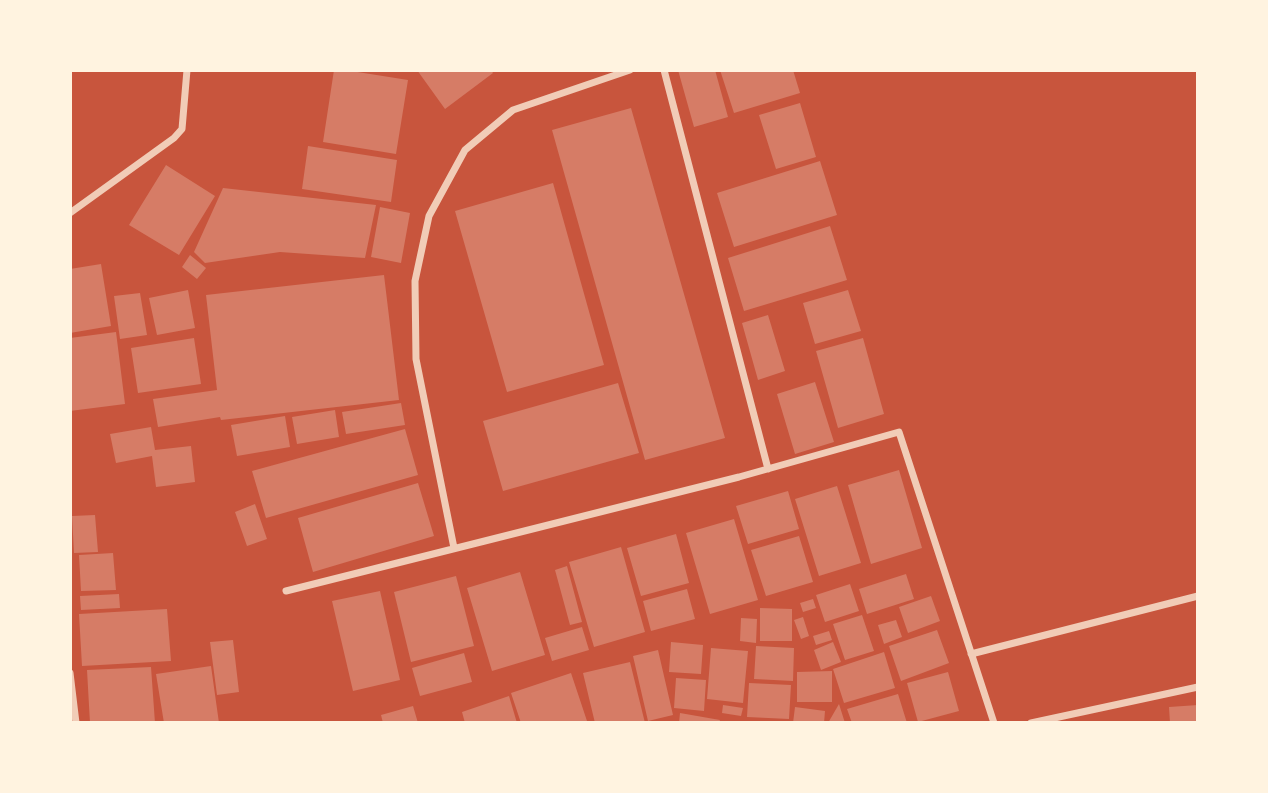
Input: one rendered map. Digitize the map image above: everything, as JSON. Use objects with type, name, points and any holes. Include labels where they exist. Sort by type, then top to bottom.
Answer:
[{"type":"street","points":[[70,213],[174,138],[182,129],[187,70]]},
{"type":"street","points":[[454,548],[416,359],[415,281],[429,216],[466,150],[513,110],[630,70]]},
{"type":"street","points":[[664,70],[768,469]]},
{"type":"street","points":[[286,591],[768,469],[899,432],[995,723]]},
{"type":"street","points":[[971,654],[1198,596]]},
{"type":"street","points":[[70,673],[76,723]]},
{"type":"street","points":[[1031,723],[1198,687]]},
{"type":"building","points":[[334,70],[408,80],[396,154],[323,142]]},
{"type":"building","points":[[417,70],[491,70],[493,73],[445,109]]},
{"type":"building","points":[[678,70],[715,70],[728,117],[694,127]]},
{"type":"building","points":[[720,70],[793,70],[800,93],[734,113]]},
{"type":"building","points":[[800,103],[816,157],[776,169],[759,115]]},
{"type":"building","points":[[631,108],[725,438],[645,460],[552,130]]},
{"type":"building","points":[[308,146],[397,160],[391,202],[302,189]]},
{"type":"building","points":[[820,161],[837,215],[734,247],[717,193]]},
{"type":"building","points":[[166,165],[215,196],[179,255],[129,225]]},
{"type":"building","points":[[553,183],[604,365],[507,392],[455,211]]},
{"type":"building","points":[[223,188],[376,205],[365,258],[280,252],[205,263],[194,252]]},
{"type":"building","points":[[380,207],[410,213],[401,263],[371,257]]},
{"type":"building","points":[[830,226],[847,280],[744,311],[728,258]]},
{"type":"building","points":[[190,255],[206,268],[197,279],[182,267]]},
{"type":"building","points":[[101,264],[111,326],[70,333],[70,269]]},
{"type":"building","points":[[384,275],[399,400],[221,420],[220,417],[158,427],[153,399],[217,390],[206,295]]},
{"type":"building","points":[[188,290],[195,328],[157,335],[149,298]]},
{"type":"building","points":[[848,290],[861,331],[815,344],[803,303]]},
{"type":"building","points":[[140,293],[147,335],[120,339],[114,296]]},
{"type":"building","points":[[768,315],[785,371],[758,380],[742,323]]},
{"type":"building","points":[[116,332],[125,404],[70,411],[70,338]]},
{"type":"building","points":[[194,338],[201,384],[138,393],[131,348]]},
{"type":"building","points":[[863,338],[884,414],[838,428],[816,351]]},
{"type":"building","points":[[815,382],[834,442],[795,454],[777,394]]},
{"type":"building","points":[[618,383],[639,453],[503,491],[483,421]]},
{"type":"building","points":[[401,403],[405,425],[346,434],[342,412]]},
{"type":"building","points":[[335,410],[339,437],[297,444],[292,417]]},
{"type":"building","points":[[285,416],[290,447],[237,456],[231,425]]},
{"type":"building","points":[[151,427],[155,450],[191,446],[195,482],[156,487],[152,456],[116,463],[110,434]]},
{"type":"building","points":[[405,429],[418,475],[266,518],[252,471]]},
{"type":"building","points":[[899,470],[922,548],[871,564],[848,485]]},
{"type":"building","points":[[418,483],[434,536],[313,572],[298,518]]},
{"type":"building","points":[[837,486],[861,563],[819,576],[795,499]]},
{"type":"building","points":[[788,491],[799,529],[748,544],[736,506]]},
{"type":"building","points":[[255,504],[267,539],[247,546],[235,512]]},
{"type":"building","points":[[95,515],[98,552],[74,553],[72,516]]},
{"type":"building","points":[[734,519],[758,600],[710,614],[686,533]]},
{"type":"building","points":[[676,534],[689,583],[641,596],[627,548]]},
{"type":"building","points":[[799,536],[813,582],[766,596],[751,550]]},
{"type":"building","points":[[621,547],[645,632],[594,647],[569,562]]},
{"type":"building","points":[[113,553],[116,590],[81,591],[79,555]]},
{"type":"building","points":[[567,566],[582,622],[570,625],[555,570]]},
{"type":"building","points":[[520,572],[545,655],[492,671],[467,588]]},
{"type":"building","points":[[906,574],[914,599],[867,614],[859,589]]},
{"type":"building","points":[[456,576],[474,646],[411,662],[394,592]]},
{"type":"building","points":[[850,584],[859,611],[825,622],[816,595]]},
{"type":"building","points":[[687,589],[695,619],[651,631],[643,601]]},
{"type":"building","points":[[380,591],[400,680],[353,691],[332,601]]},
{"type":"building","points":[[119,594],[120,608],[81,610],[80,596]]},
{"type":"building","points":[[931,596],[940,621],[908,633],[899,607]]},
{"type":"building","points":[[813,599],[816,608],[803,612],[800,603]]},
{"type":"building","points":[[760,608],[792,609],[792,641],[760,641]]},
{"type":"building","points":[[167,609],[171,661],[82,666],[79,614]]},
{"type":"building","points":[[862,615],[874,651],[845,660],[833,624]]},
{"type":"building","points":[[803,617],[809,636],[801,639],[794,620]]},
{"type":"building","points":[[741,618],[757,619],[756,643],[740,641]]},
{"type":"building","points":[[896,620],[902,637],[884,644],[878,625]]},
{"type":"building","points":[[582,627],[589,650],[552,661],[545,638]]},
{"type":"building","points":[[937,630],[949,663],[901,681],[889,646]]},
{"type":"building","points":[[829,631],[832,640],[816,645],[813,636]]},
{"type":"building","points":[[233,640],[239,692],[217,695],[210,642]]},
{"type":"building","points":[[671,642],[703,645],[701,674],[669,672]]},
{"type":"building","points":[[833,642],[841,662],[821,670],[814,650]]},
{"type":"building","points":[[756,646],[794,648],[793,681],[754,679]]},
{"type":"building","points":[[711,648],[748,651],[743,703],[707,699]]},
{"type":"building","points":[[658,650],[673,715],[648,721],[633,656]]},
{"type":"building","points":[[884,652],[895,688],[844,703],[833,669]]},
{"type":"building","points":[[464,653],[472,682],[420,696],[412,668]]},
{"type":"building","points":[[630,662],[645,723],[595,723],[583,673]]},
{"type":"building","points":[[211,666],[219,723],[164,723],[156,674]]},
{"type":"building","points":[[151,667],[155,723],[90,723],[87,670]]},
{"type":"building","points":[[832,671],[832,702],[797,702],[797,672]]},
{"type":"building","points":[[948,672],[959,711],[918,722],[907,683]]},
{"type":"building","points":[[571,673],[587,721],[521,723],[511,693]]},
{"type":"building","points":[[676,678],[706,680],[704,711],[674,708]]},
{"type":"building","points":[[749,683],[791,685],[789,719],[747,717]]},
{"type":"building","points":[[898,694],[907,723],[852,723],[847,709]]},
{"type":"building","points":[[509,696],[517,723],[465,723],[462,712]]},
{"type":"building","points":[[839,704],[845,723],[828,723]]},
{"type":"building","points":[[723,705],[743,708],[741,716],[722,713]]},
{"type":"building","points":[[1198,705],[1198,723],[1170,723],[1169,707]]},
{"type":"building","points":[[413,706],[418,723],[383,723],[381,715]]},
{"type":"building","points":[[795,707],[825,711],[824,723],[793,723]]},
{"type":"building","points":[[680,713],[720,720],[719,723],[679,723]]}]
